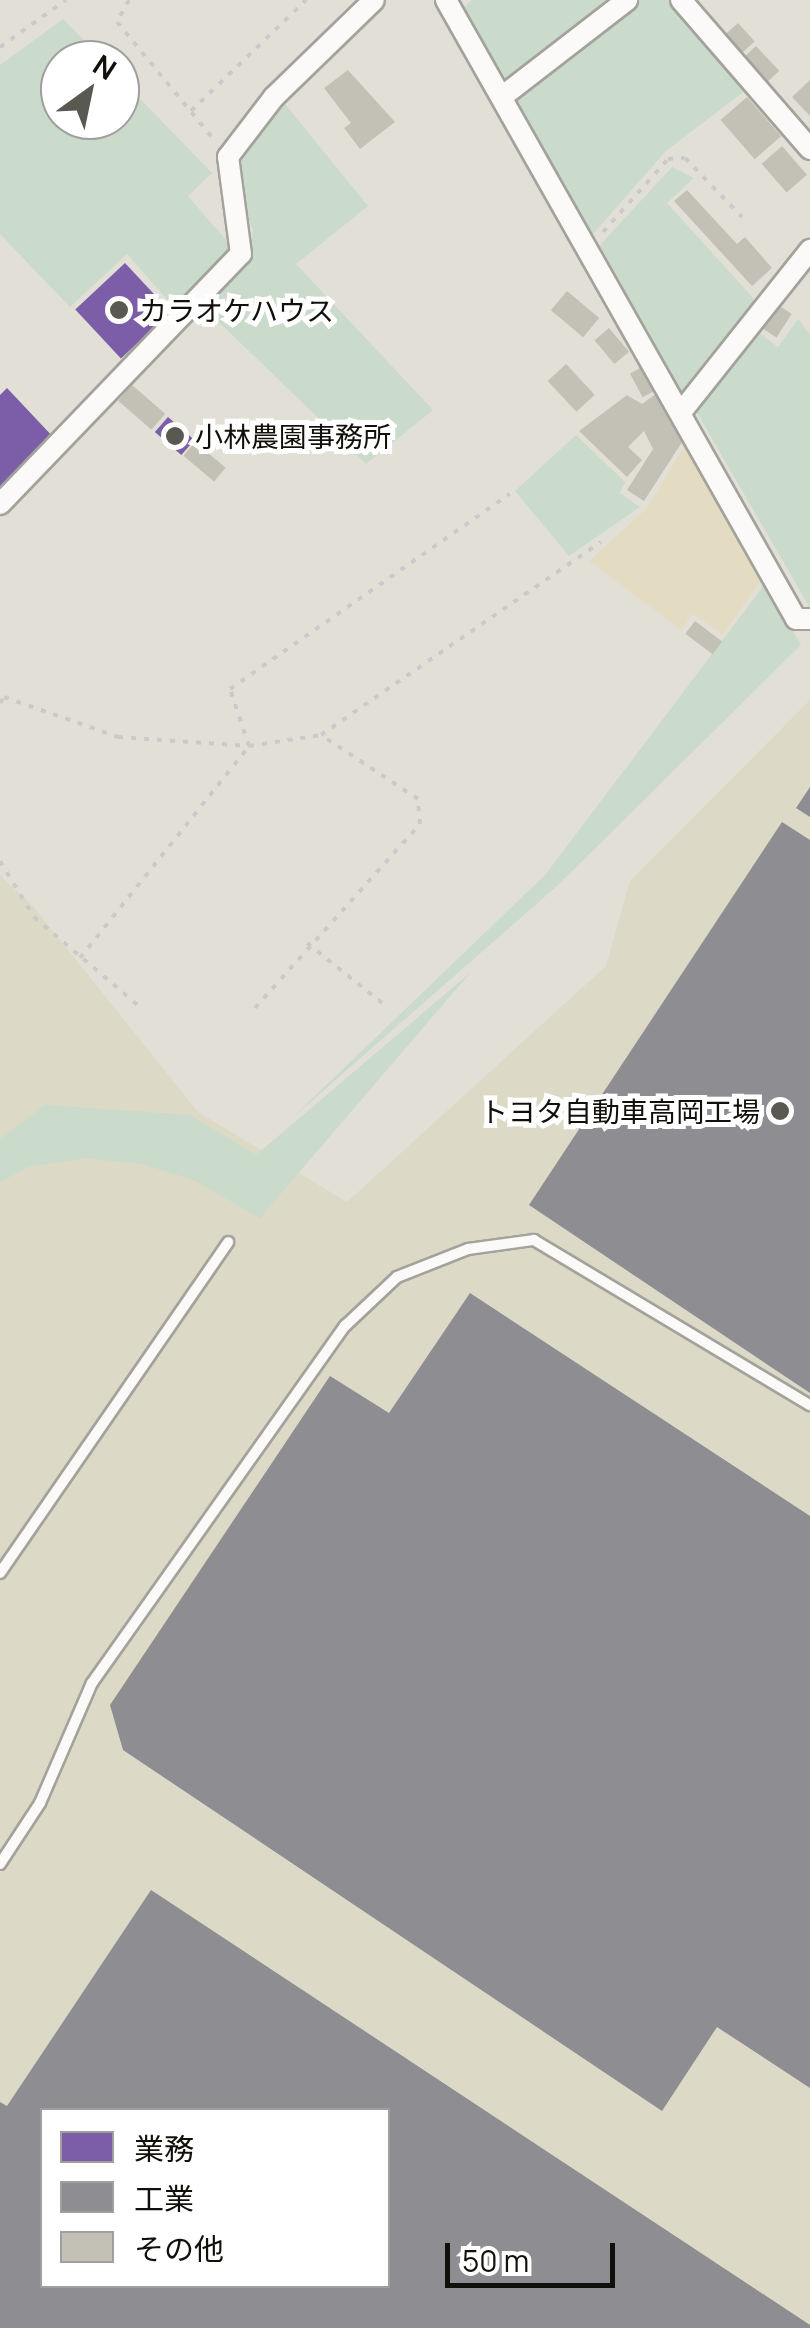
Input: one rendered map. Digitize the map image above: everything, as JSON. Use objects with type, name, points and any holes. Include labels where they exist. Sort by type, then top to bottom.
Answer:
[{"type":"street","points":[[0,504],[240,254],[228,157],[274,97],[374,0]]},
{"type":"street","points":[[446,0],[590,246],[796,619],[810,620]]},
{"type":"street","points":[[503,96],[627,0]]},
{"type":"street","points":[[681,0],[810,149]]},
{"type":"street","points":[[682,411],[810,250]]},
{"type":"lane","points":[[0,1864],[40,1803],[92,1683],[345,1326],[397,1277],[468,1249],[534,1240],[810,1406]]},
{"type":"lane","points":[[0,1573],[228,1242]]},
{"type":"path","points":[[0,47],[66,0]]},
{"type":"path","points":[[129,0],[117,22],[228,157]]},
{"type":"path","points":[[191,111],[306,0]]},
{"type":"path","points":[[590,246],[668,159],[685,158],[742,217]]},
{"type":"path","points":[[249,746],[230,689],[510,494]]},
{"type":"path","points":[[0,704],[4,698],[118,737],[249,746],[321,735],[602,542]]},
{"type":"path","points":[[255,1008],[307,943],[420,824],[418,799],[321,735]]},
{"type":"path","points":[[80,958],[249,746]]},
{"type":"path","points":[[0,861],[34,917],[140,1007]]},
{"type":"path","points":[[307,943],[386,1006]]},
{"type":"shaded area","points":[[810,700],[810,2328],[0,2328],[0,875],[32,905],[198,1112],[347,1202],[606,966],[630,881]]},
{"type":"green space","points":[[472,0],[614,0],[506,84],[462,9]]},
{"type":"green space","points":[[640,0],[670,0],[746,90],[666,151],[592,235],[513,97]]},
{"type":"green space","points":[[63,19],[83,40],[40,40],[40,140],[140,140],[140,99],[212,173],[188,196],[232,247],[174,307],[127,254],[70,307],[0,234],[0,65]]},
{"type":"green space","points":[[285,104],[368,206],[296,264],[433,410],[366,464],[203,307],[249,261],[253,230],[237,193],[238,160]]},
{"type":"green space","points":[[672,167],[694,178],[667,203],[755,300],[682,395],[599,246]]},
{"type":"green space","points":[[798,319],[810,334],[810,608],[696,411],[756,331],[778,347]]},
{"type":"green space","points":[[576,435],[625,482],[620,493],[640,507],[569,556],[515,491]]},
{"type":"green space","points":[[765,584],[801,645],[557,886],[291,1119],[545,875]]},
{"type":"green space","points":[[471,972],[260,1218],[194,1180],[142,1164],[85,1158],[28,1167],[0,1182],[0,1139],[45,1105],[190,1115],[256,1155]]},
{"type":"sand","points":[[689,439],[762,579],[723,635],[693,614],[681,630],[589,561],[646,509]]},
{"type":"building: 業務","points":[[125,263],[171,312],[121,358],[75,309]]},
{"type":"building: 業務","points":[[7,388],[55,439],[0,492],[0,395]]},
{"type":"building: 業務","points":[[168,417],[194,440],[181,455],[155,432]]},
{"type":"building: 工業","points":[[810,787],[810,817],[796,808]]},
{"type":"building: 工業","points":[[782,822],[810,840],[810,1393],[529,1205]]},
{"type":"building: 工業","points":[[470,1293],[810,1516],[810,2088],[717,2027],[662,2111],[123,1750],[110,1705],[330,1376],[389,1413]]},
{"type":"building: 工業","points":[[151,1890],[810,2328],[0,2328],[0,2102],[7,2106]]},
{"type":"building: その他","points":[[738,23],[755,42],[741,54],[725,35]]},
{"type":"building: その他","points":[[756,46],[779,71],[766,83],[743,58]]},
{"type":"building: その他","points":[[348,70],[395,122],[360,149],[344,128],[351,123],[324,88]]},
{"type":"building: その他","points":[[810,80],[810,116],[792,97]]},
{"type":"building: その他","points":[[747,97],[781,136],[755,159],[721,120]]},
{"type":"building: その他","points":[[782,146],[807,175],[787,192],[762,164]]},
{"type":"building: その他","points":[[687,190],[737,244],[745,237],[772,268],[752,286],[674,201]]},
{"type":"building: その他","points":[[567,291],[599,318],[583,337],[551,310]]},
{"type":"building: その他","points":[[775,303],[792,314],[777,337],[760,326]]},
{"type":"building: その他","points":[[609,328],[629,352],[614,364],[594,340]]},
{"type":"building: その他","points":[[566,364],[595,395],[576,412],[548,381]]},
{"type":"building: その他","points":[[644,366],[657,390],[643,397],[630,374]]},
{"type":"building: その他","points":[[132,385],[165,414],[151,430],[118,401]]},
{"type":"building: その他","points":[[660,391],[686,436],[644,501],[627,490],[653,449],[644,431],[628,447],[642,460],[627,477],[579,431],[627,395],[642,404]]},
{"type":"building: その他","points":[[195,442],[226,468],[214,482],[183,456]]},
{"type":"building: その他","points":[[695,621],[722,641],[713,654],[685,634]]},
{"type":"place","name":"カラオケハウス","points":[[119,310]]},
{"type":"place","name":"小林農園事務所","points":[[175,436]]},
{"type":"place","name":"トヨタ自動車高岡工場","points":[[780,1111]]}]
